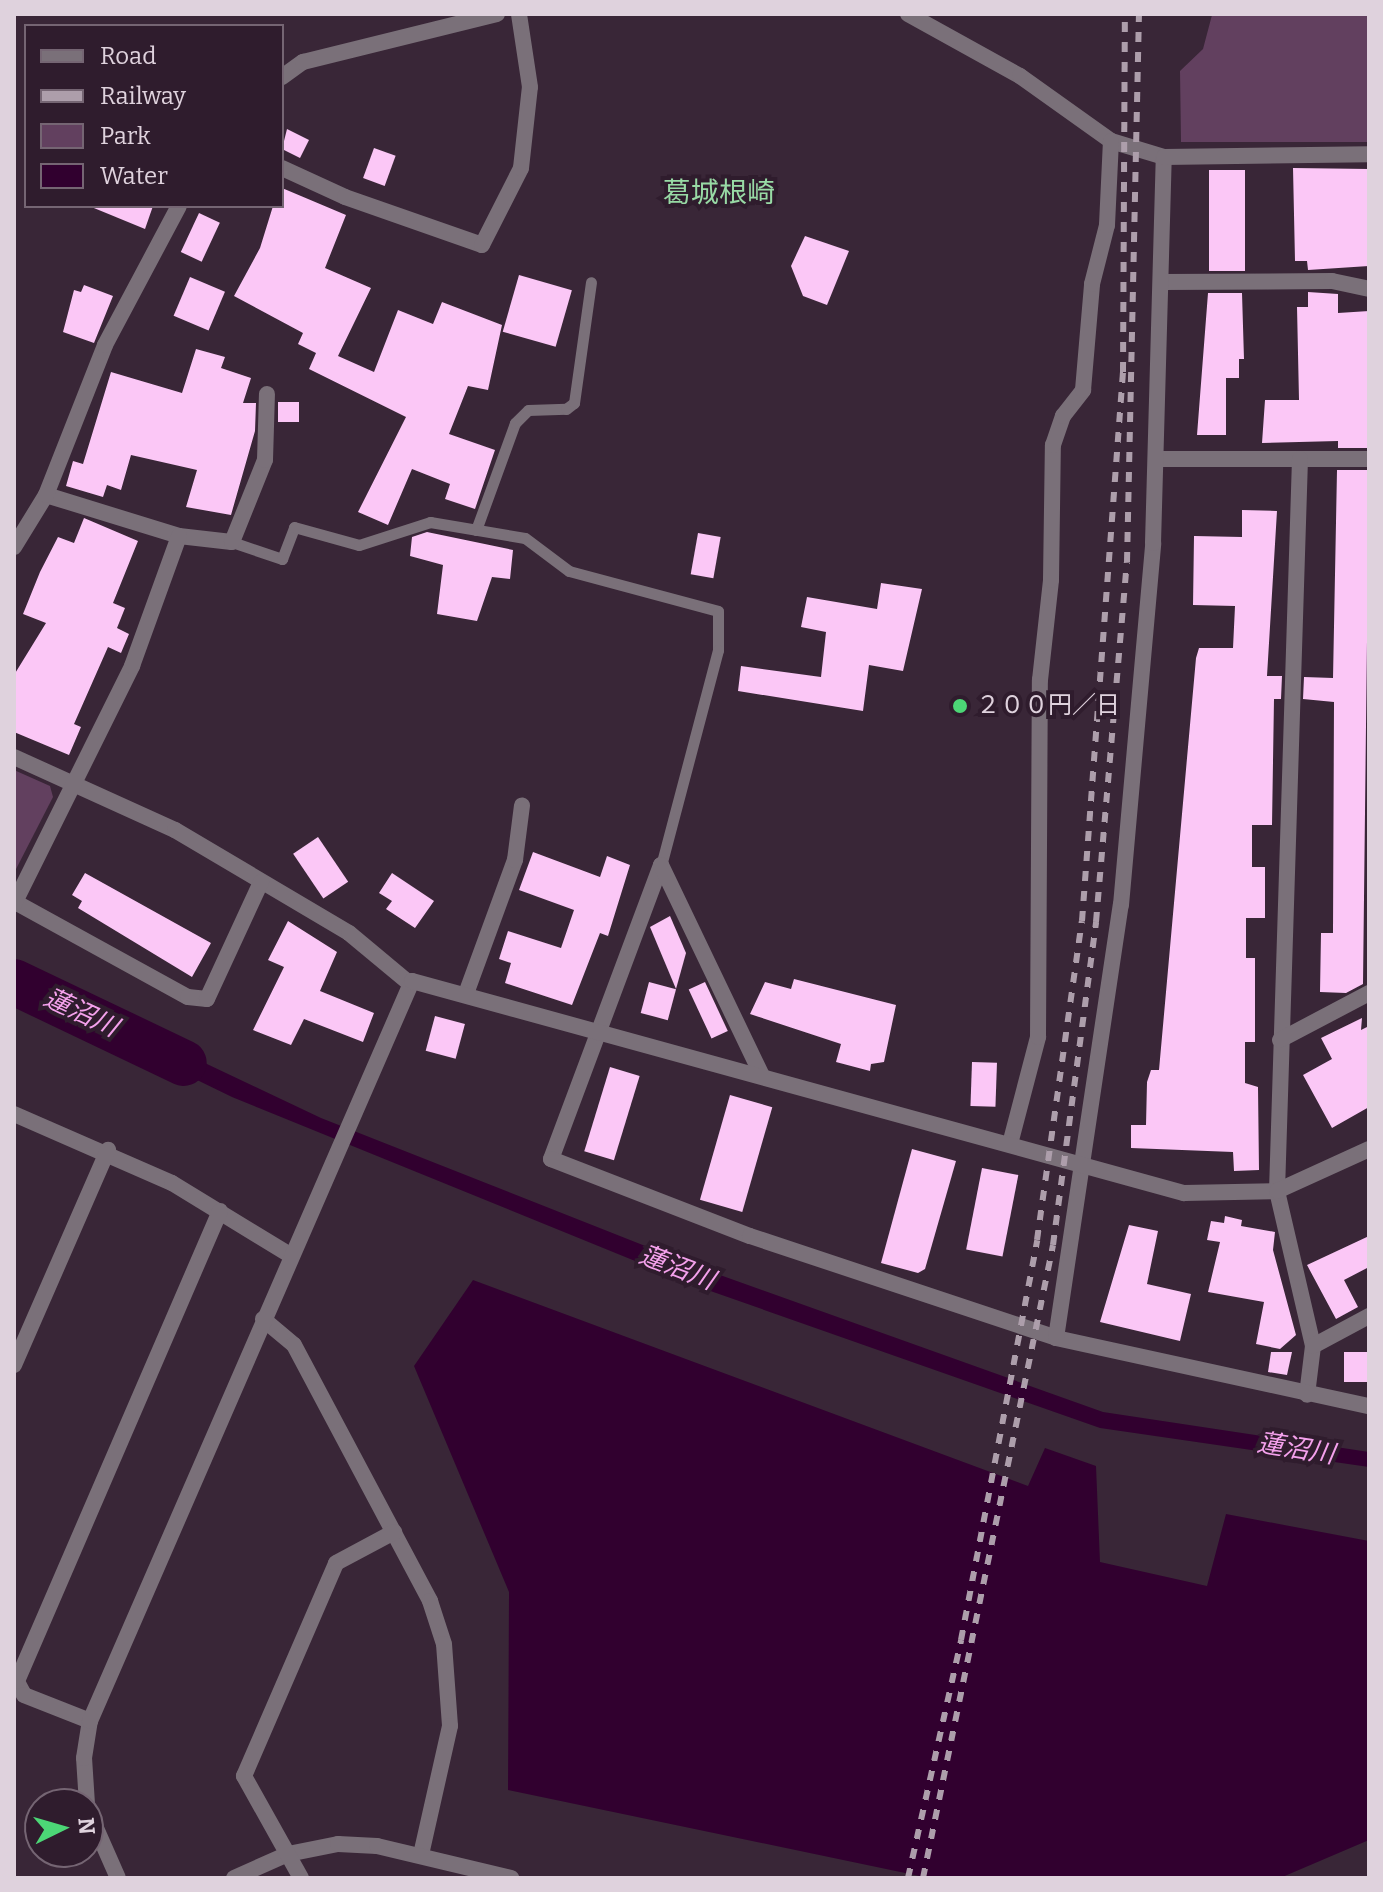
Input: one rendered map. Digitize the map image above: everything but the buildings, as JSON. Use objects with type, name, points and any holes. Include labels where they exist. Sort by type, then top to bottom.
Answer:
[{"type":"street","points":[[284,76],[303,62],[497,14]]},
{"type":"street","points":[[284,169],[345,197],[482,245],[521,168],[530,87],[519,14]]},
{"type":"street","points":[[908,14],[1020,76],[1111,141],[1164,157],[1369,154]]},
{"type":"street","points":[[1010,1144],[1038,1037],[1040,680],[1051,580],[1053,445],[1063,416],[1083,390],[1092,284],[1107,225],[1111,141]]},
{"type":"street","points":[[1056,1338],[1085,1167],[1121,905],[1157,459],[1164,157]]},
{"type":"street","points":[[14,547],[46,495],[105,345],[178,208]]},
{"type":"street","points":[[1161,282],[1332,281],[1369,289]]},
{"type":"street","points":[[46,495],[179,536],[232,542],[265,460],[267,394]]},
{"type":"street","points":[[1157,459],[1369,459]]},
{"type":"street","points":[[1300,459],[1277,1191],[1313,1346],[1307,1395]]},
{"type":"street","points":[[179,536],[132,666],[76,785],[14,903],[188,997],[207,999],[261,882]]},
{"type":"street","points":[[14,757],[175,830],[349,933],[409,983]]},
{"type":"street","points":[[467,991],[515,860],[522,805]]},
{"type":"street","points":[[661,865],[762,1076]]},
{"type":"street","points":[[661,865],[595,1030],[551,1159],[750,1236],[1056,1338],[1307,1395],[1369,1406]]},
{"type":"street","points":[[409,983],[424,980],[467,991],[595,1030],[1184,1193],[1277,1191],[1369,1149]]},
{"type":"street","points":[[86,1788],[84,1758],[90,1721],[409,983]]},
{"type":"street","points":[[1280,1040],[1369,993]]},
{"type":"street","points":[[14,1114],[108,1150],[220,1211],[290,1255]]},
{"type":"street","points":[[14,1365],[108,1150]]},
{"type":"street","points":[[90,1721],[24,1695],[16,1678],[220,1211]]},
{"type":"street","points":[[1313,1346],[1369,1316]]},
{"type":"street","points":[[263,1319],[294,1345],[430,1601],[451,1684],[450,1726],[421,1855]]},
{"type":"street","points":[[301,1878],[244,1776],[336,1563],[394,1532]]},
{"type":"street","points":[[234,1878],[288,1854],[338,1844],[421,1855],[511,1878]]},
{"type":"street","points":[[104,1846],[118,1878]]},
{"type":"lane","points":[[476,530],[515,423],[528,410],[566,409],[574,403],[591,282]]},
{"type":"lane","points":[[232,542],[282,559],[294,527],[359,545],[417,523],[476,530],[539,542],[569,571],[718,611],[718,650],[661,865]]},
{"type":"green space","points":[[1212,15],[1369,15],[1369,142],[1181,142],[1180,71],[1203,49]]},
{"type":"green space","points":[[14,770],[50,786],[53,797],[14,873]]},
{"type":"water","points":[[131,1028],[321,1118],[706,1270],[1103,1412],[1369,1452],[1369,1467],[1100,1428],[699,1287],[232,1097],[123,1044]]},
{"type":"water","points":[[473,1280],[1028,1486],[1045,1448],[1096,1466],[1100,1562],[1207,1586],[1226,1514],[1369,1541],[1369,1840],[1280,1878],[929,1878],[508,1790],[509,1592],[414,1366]]},
{"type":"waterway","name":"蓮沼川","points":[[14,982],[184,1063]]},
{"type":"railway","points":[[908,1878],[961,1640],[1037,1240],[1082,921],[1123,372],[1125,14]]},
{"type":"railway","points":[[923,1878],[1053,1245],[1096,922],[1127,562],[1139,14]]},
{"type":"place","name":"２００円／日","points":[[960,706]]},
{"type":"district","name":"葛城根崎","points":[[719,193]]}]
